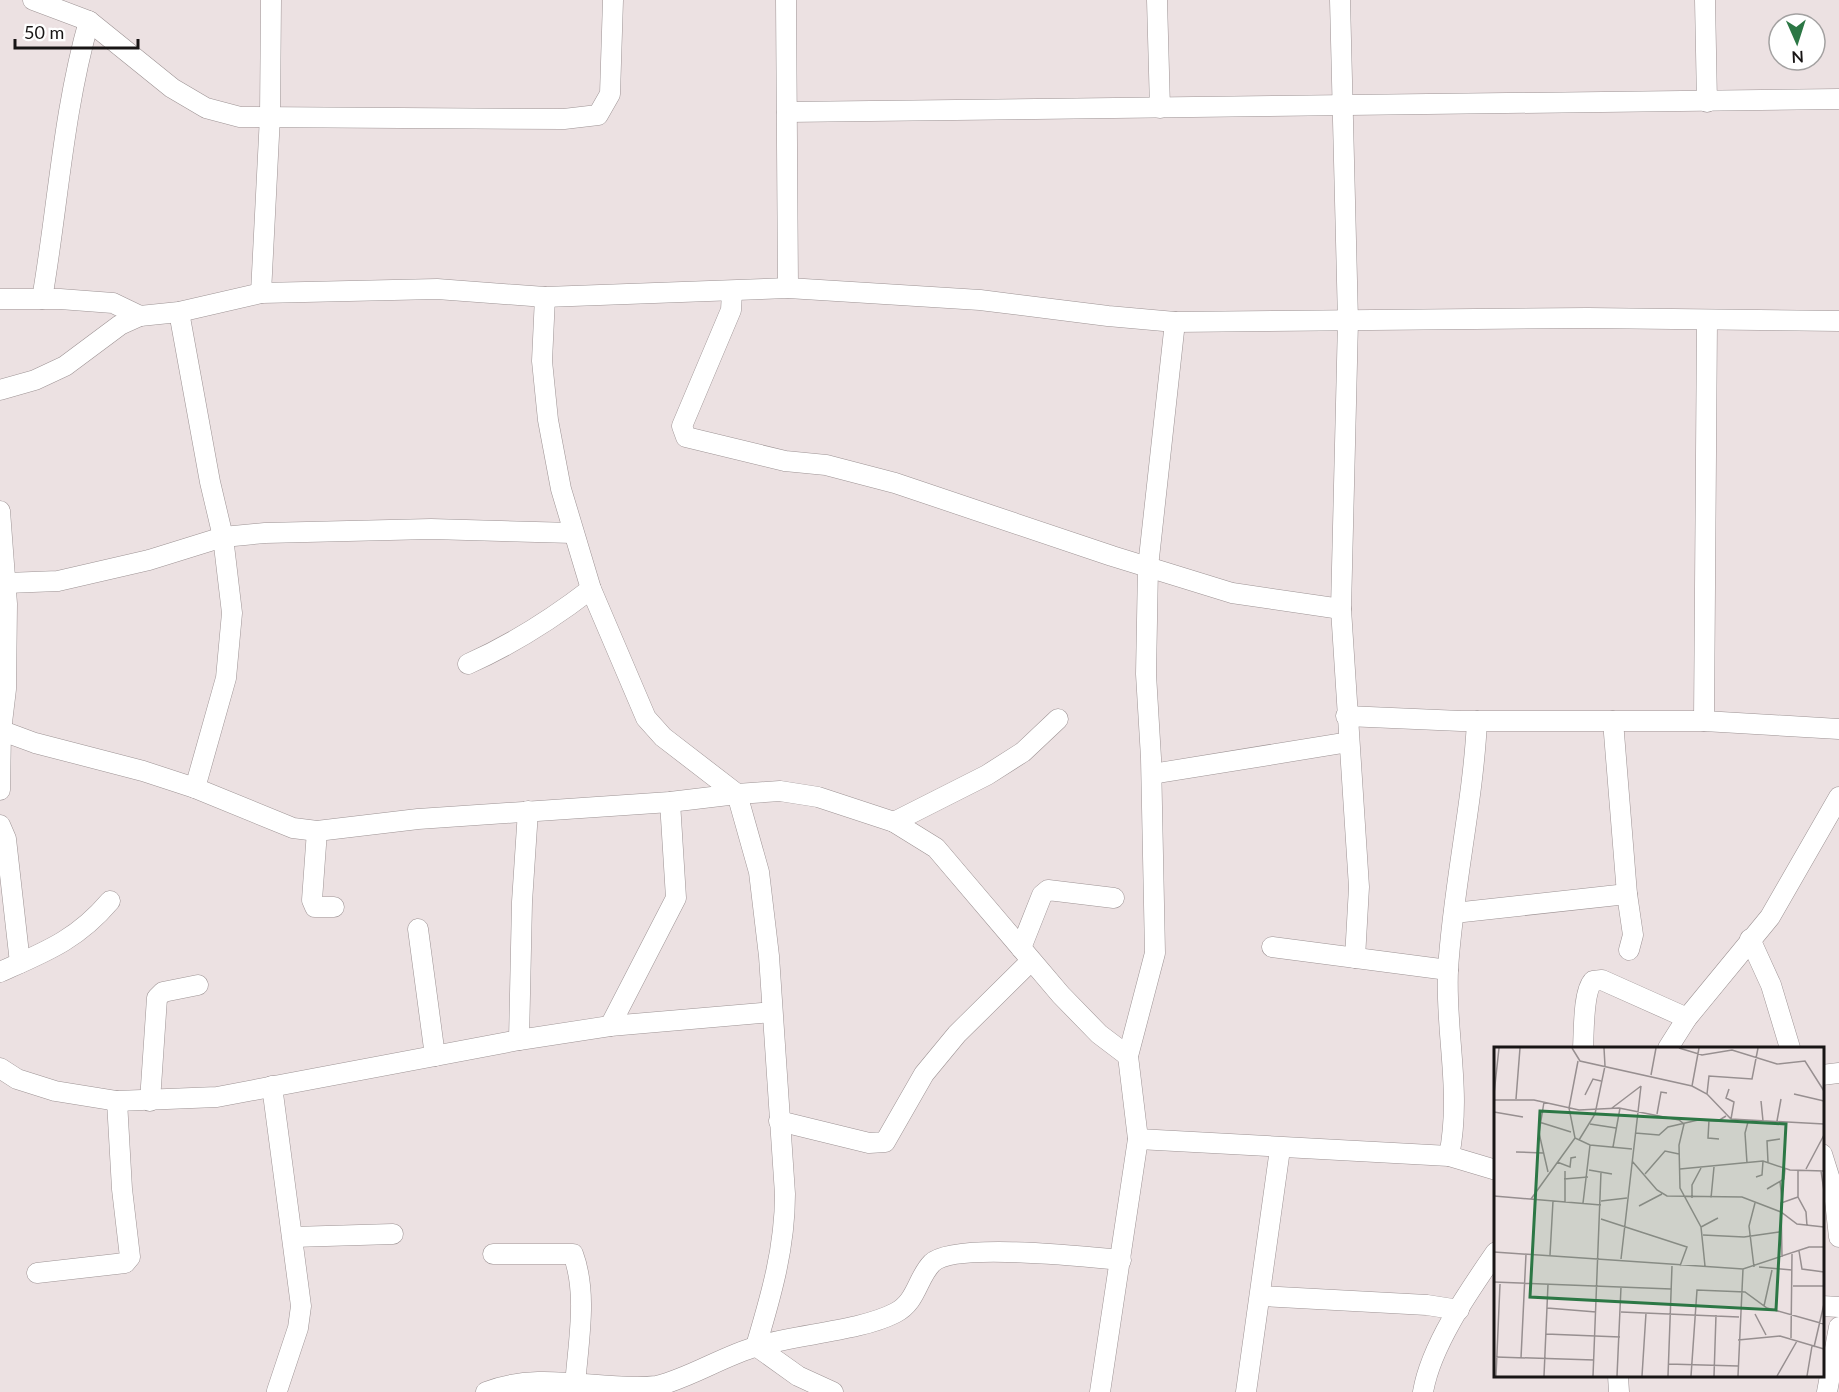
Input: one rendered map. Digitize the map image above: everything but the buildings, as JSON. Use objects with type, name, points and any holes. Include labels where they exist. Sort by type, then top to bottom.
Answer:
[{"type":"street","points":[[33,0],[89,21],[172,88],[206,108],[240,117],[564,119],[598,115],[610,94],[613,0]]},
{"type":"street","points":[[261,293],[270,116],[271,0]]},
{"type":"street","points":[[786,0],[788,288]]},
{"type":"street","points":[[1157,0],[1160,108]]},
{"type":"street","points":[[1340,0],[1348,321],[1341,609],[1346,716],[1359,887],[1355,958]]},
{"type":"street","points":[[1705,0],[1707,102]]},
{"type":"street","points":[[42,299],[71,93],[89,21]]},
{"type":"street","points":[[787,112],[1839,99]]},
{"type":"street","points":[[0,390],[35,380],[65,366],[120,325],[140,316],[179,312],[261,293],[437,289],[545,297],[732,292],[788,288],[980,300],[1175,322],[1839,321]]},
{"type":"street","points":[[732,292],[731,310],[682,426],[686,437],[785,461],[826,465],[895,483],[1148,567],[1232,592],[1341,609]]},
{"type":"street","points":[[545,297],[542,360],[548,420],[561,489],[591,589],[646,718],[663,737],[738,794],[759,872],[772,1012],[785,1194],[785,1228],[780,1260],[756,1346]]},
{"type":"street","points":[[0,299],[113,303],[140,316]]},
{"type":"street","points":[[179,312],[210,482],[223,537],[232,613],[226,678],[195,788]]},
{"type":"street","points":[[1704,721],[1707,320]]},
{"type":"street","points":[[1100,1392],[1138,1139],[1128,1056],[1155,953],[1152,774],[1146,674],[1148,567],[1175,322]]},
{"type":"street","points":[[0,511],[6,583],[6,689],[1,730],[0,790]]},
{"type":"street","points":[[6,583],[58,581],[96,574],[223,537],[265,533],[431,529],[573,533]]},
{"type":"street","points":[[468,664],[507,647],[555,617],[591,589]]},
{"type":"street","points":[[1346,716],[1477,721],[1704,721],[1839,729]]},
{"type":"street","points":[[894,822],[987,775],[1023,752],[1058,720]]},
{"type":"street","points":[[1449,1155],[1455,1125],[1452,1046],[1448,1011],[1448,970],[1475,759],[1477,721]]},
{"type":"street","points":[[1613,721],[1627,894],[1633,935],[1629,950]]},
{"type":"street","points":[[1,730],[35,743],[143,771],[195,788],[293,828],[317,831],[418,819],[670,802],[780,791],[818,796],[894,822],[936,848],[1026,954],[1099,1034],[1128,1056]]},
{"type":"street","points":[[1152,774],[1349,742]]},
{"type":"street","points":[[1669,1047],[1687,1018],[1770,917],[1839,797]]},
{"type":"street","points":[[610,1026],[676,898],[670,802]]},
{"type":"street","points":[[519,1040],[522,902],[528,811]]},
{"type":"street","points":[[0,825],[6,839],[20,963]]},
{"type":"street","points":[[317,831],[312,900],[315,907],[334,907]]},
{"type":"street","points":[[779,1121],[869,1143],[885,1142],[924,1074],[1026,954],[1042,895],[1048,890],[1114,898]]},
{"type":"street","points":[[1454,913],[1627,894]]},
{"type":"street","points":[[0,972],[60,946],[96,918],[110,901]]},
{"type":"street","points":[[418,929],[435,1056]]},
{"type":"street","points":[[1750,939],[1771,985],[1790,1047]]},
{"type":"street","points":[[1272,947],[1448,970]]},
{"type":"street","points":[[1583,1047],[1587,996],[1589,985],[1593,981],[1602,980],[1687,1018]]},
{"type":"street","points":[[150,1101],[157,998],[163,992],[198,985]]},
{"type":"street","points":[[0,1068],[17,1079],[55,1091],[117,1101],[217,1097],[519,1040],[610,1026],[772,1012]]},
{"type":"street","points":[[1824,1075],[1839,1073]]},
{"type":"street","points":[[272,1086],[301,1306],[298,1328],[277,1391]]},
{"type":"street","points":[[37,1273],[125,1263],[130,1257],[122,1189],[117,1101]]},
{"type":"street","points":[[1138,1139],[1280,1149],[1449,1155],[1494,1169]]},
{"type":"street","points":[[1246,1392],[1280,1149]]},
{"type":"street","points":[[1824,1160],[1834,1192],[1839,1237]]},
{"type":"street","points":[[293,1238],[393,1234]]},
{"type":"street","points":[[486,1392],[520,1383],[625,1389],[654,1387],[756,1346],[873,1321],[896,1313],[910,1301],[932,1263],[941,1258],[1004,1253],[1064,1254],[1121,1260]]},
{"type":"street","points":[[493,1254],[573,1254],[579,1269],[580,1309],[575,1386]]},
{"type":"street","points":[[1424,1392],[1437,1352],[1494,1255]]},
{"type":"street","points":[[1261,1296],[1427,1305],[1460,1310]]},
{"type":"street","points":[[1824,1306],[1839,1307]]},
{"type":"street","points":[[1827,1392],[1839,1327]]},
{"type":"street","points":[[756,1346],[798,1376],[833,1392]]},
{"type":"street","points":[[1618,1377],[1619,1392]]},
{"type":"street","points":[[268,1392],[282,1392]]}]
